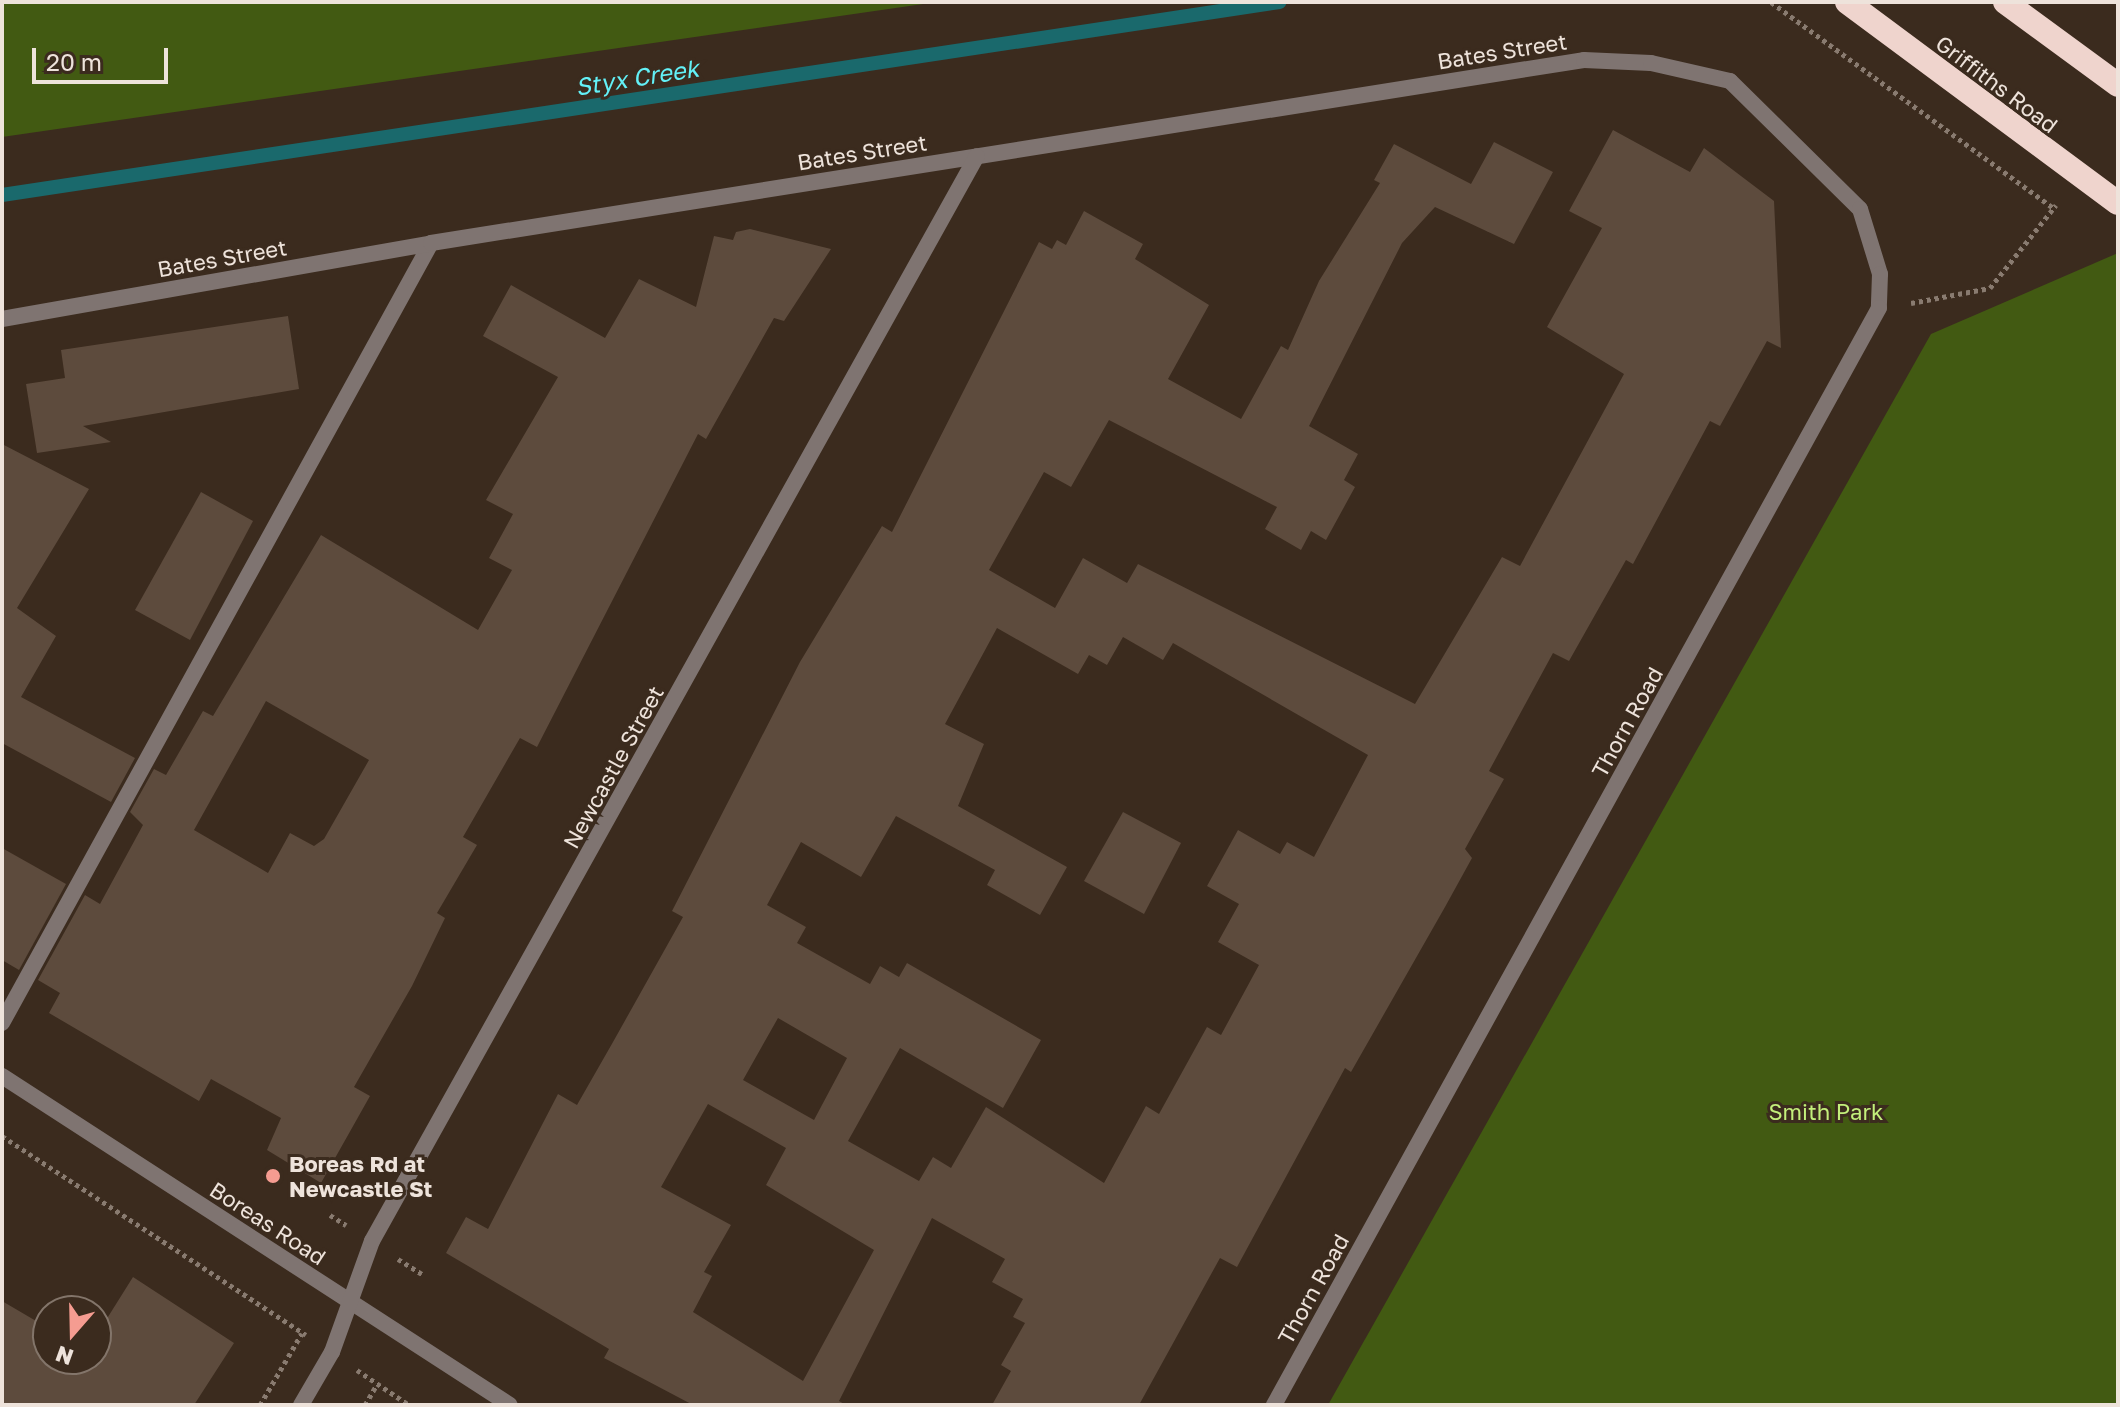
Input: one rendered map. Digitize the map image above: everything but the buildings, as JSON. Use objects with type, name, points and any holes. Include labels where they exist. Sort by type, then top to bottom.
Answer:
[{"type":"highway","name":"Griffiths Road","points":[[1847,2],[2118,203]]},
{"type":"highway","points":[[2005,2],[2118,85]]},
{"type":"street","name":"Bates Street","points":[[2,319],[431,243],[1584,60],[1651,63],[1730,81]]},
{"type":"street","name":"Thorn Road","points":[[1274,1405],[1879,308],[1880,274],[1860,209],[1730,81]]},
{"type":"street","name":"Newcastle Street","points":[[301,1405],[350,1303],[372,1241],[977,156]]},
{"type":"street","points":[[2,1023],[431,243]]},
{"type":"street","name":"Boreas Road","points":[[2,1076],[510,1405]]},
{"type":"path","points":[[1771,2],[2054,208],[1990,288],[1879,308]]},
{"type":"path","points":[[2,1136],[302,1333],[260,1405]]},
{"type":"path","points":[[365,1405],[377,1384],[409,1405]]},
{"type":"green space","points":[[2,2],[937,2],[2,137]]},
{"type":"green space","name":"Smith Park","points":[[2118,253],[2118,1405],[1328,1405],[1931,334]]},
{"type":"waterway","name":"Styx Creek","points":[[2,195],[1279,2]]},
{"type":"place","name":"Boreas Rd at Newcastle St","points":[[273,1176]]}]
